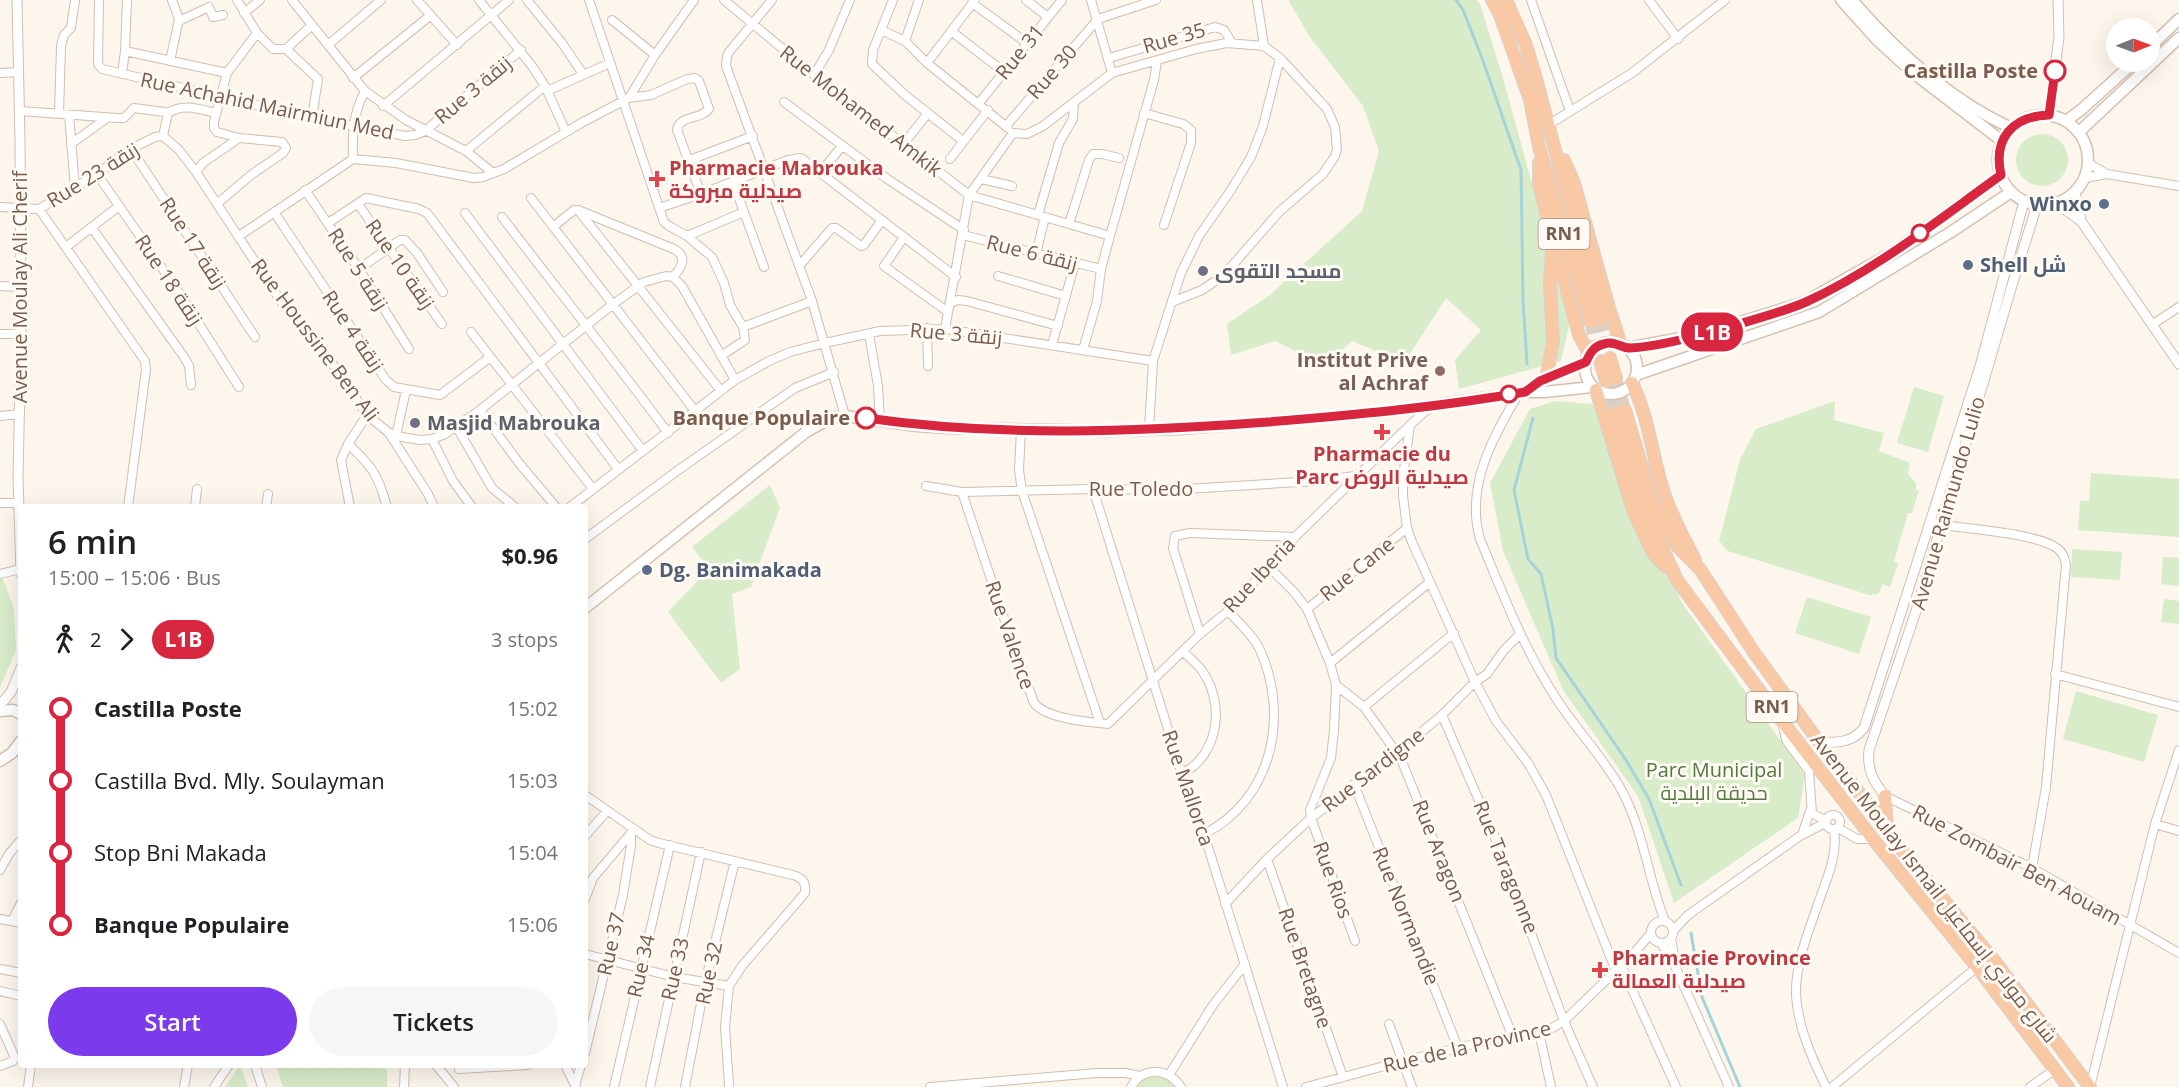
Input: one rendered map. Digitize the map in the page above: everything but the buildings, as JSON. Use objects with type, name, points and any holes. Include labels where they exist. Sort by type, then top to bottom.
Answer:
[{"type":"highway","name":"RN1","points":[[1492,0],[1500,15],[1523,80],[1539,147],[1595,321],[1554,145],[1526,45],[1506,0]]},
{"type":"highway","points":[[1554,145],[1565,162],[1574,183],[1609,308],[1624,346]]},
{"type":"highway","points":[[1539,147],[1539,184],[1579,335],[1611,379]]},
{"type":"highway","points":[[1546,379],[1553,342],[1550,283],[1553,240]]},
{"type":"highway","points":[[1634,379],[1664,493],[1700,569]]},
{"type":"highway","points":[[1594,388],[1634,513],[1653,553],[1673,574]]},
{"type":"highway","name":"Avenue Moulay Ismail شارع مولاي إسماعيل","points":[[2068,1087],[1977,967],[1873,839],[1673,574],[1638,495],[1622,441],[1620,411],[1657,514],[1678,547],[1700,569],[1753,651],[1896,843],[1993,959],[2090,1087]]},
{"type":"highway","points":[[1885,796],[1887,828]]},
{"type":"main road","points":[[1841,0],[1877,40],[1912,72],[2002,141]]},
{"type":"main road","points":[[1852,0],[1890,42],[1919,68],[1962,100],[2011,128]]},
{"type":"main road","points":[[2160,37],[2179,19]]},
{"type":"main road","points":[[2079,132],[2179,38]]},
{"type":"main road","points":[[2066,121],[2123,72]]},
{"type":"main road","points":[[2035,115],[2049,115],[2066,121],[2079,132],[2088,152],[2088,163],[2085,177],[2075,192],[2056,204],[2037,205],[2024,201],[2011,192],[2001,175],[1998,164],[2002,141],[2011,128],[2035,115]]},
{"type":"main road","points":[[1594,388],[1586,375],[1596,358],[1600,344],[1608,342],[1624,346],[1698,335],[1805,302],[1893,252],[2001,175]]},
{"type":"main road","points":[[588,606],[806,432],[831,418],[845,416],[932,427],[1149,430],[1373,414],[1522,392],[1594,388],[1609,394],[1616,394],[1622,392],[1634,379],[1819,312],[1951,232],[2011,192]]},
{"type":"main road","points":[[1624,346],[1633,356],[1636,365],[1634,379]]},
{"type":"main road","points":[[1522,392],[1596,358]]},
{"type":"main road","points":[[0,711],[13,710],[18,712]]},
{"type":"main road","points":[[0,761],[18,744]]},
{"type":"street","name":"Avenue Moulay Ali Cherif","points":[[17,0],[21,208],[19,502]]},
{"type":"street","points":[[59,114],[61,46],[64,35],[70,28],[75,0]]},
{"type":"street","name":"Rue Achahid Mairmiun Med","points":[[99,0],[98,64],[100,68],[107,71],[352,127],[405,136],[426,130]]},
{"type":"street","points":[[122,74],[127,0]]},
{"type":"street","points":[[170,61],[179,21],[179,15],[172,0]]},
{"type":"street","points":[[237,0],[257,33],[270,47],[278,50],[286,49],[312,25]]},
{"type":"street","points":[[243,13],[260,0]]},
{"type":"street","points":[[292,0],[365,91],[384,106],[466,151],[493,173]]},
{"type":"street","points":[[328,45],[381,0]]},
{"type":"street","points":[[417,0],[457,45]]},
{"type":"street","points":[[479,0],[521,50],[546,89],[566,132]]},
{"type":"street","points":[[384,106],[509,0]]},
{"type":"street","points":[[526,0],[562,43],[583,74]]},
{"type":"street","points":[[589,0],[610,63],[626,100],[666,224],[687,236],[715,262],[730,305],[743,327],[746,340],[722,356]]},
{"type":"street","points":[[626,100],[694,0]]},
{"type":"street","name":"Rue Mohamed Amkik","points":[[724,0],[814,75],[969,195],[1110,236]]},
{"type":"street","points":[[772,0],[729,52],[726,61],[800,265],[834,372],[845,416]]},
{"type":"street","points":[[814,75],[829,50],[850,0]]},
{"type":"street","points":[[893,0],[872,53],[872,64],[963,141]]},
{"type":"street","points":[[905,41],[920,0]]},
{"type":"street","points":[[1026,0],[1048,17]]},
{"type":"street","name":"Rue 31","points":[[979,104],[1062,0]]},
{"type":"street","points":[[1091,0],[1112,73]]},
{"type":"street","points":[[1098,19],[1156,0]]},
{"type":"street","points":[[1257,0],[1262,20],[1264,46]]},
{"type":"street","points":[[1531,0],[1570,111]]},
{"type":"street","points":[[1648,0],[1678,39]]},
{"type":"street","points":[[1548,124],[1632,73],[1725,0]]},
{"type":"street","points":[[2049,115],[2059,37],[2058,0]]},
{"type":"street","points":[[927,63],[974,1],[1028,42]]},
{"type":"street","points":[[179,21],[207,4],[213,16],[223,15]]},
{"type":"street","points":[[353,78],[431,15]]},
{"type":"street","name":"Rue 30","points":[[1006,126],[1098,19]]},
{"type":"street","points":[[612,20],[655,55]]},
{"type":"street","name":"Rue 35","points":[[1109,58],[1209,27],[1219,27],[1224,30],[1232,43]]},
{"type":"street","points":[[881,30],[905,41],[927,63],[1013,133],[1027,134],[1035,131],[1112,73],[1213,45],[1232,43],[1264,46],[1280,57],[1327,109],[1332,118],[1337,140],[1335,156],[1323,174],[1279,212],[1224,275],[1202,290],[1172,302]]},
{"type":"street","points":[[951,31],[1004,72]]},
{"type":"street","points":[[218,203],[251,175],[284,153],[286,148],[282,142],[239,138],[215,131],[216,113],[227,73],[257,33]]},
{"type":"street","points":[[286,49],[318,79],[312,118]]},
{"type":"street","name":"Rue 3 زنقة","points":[[426,130],[521,50]]},
{"type":"street","points":[[125,51],[227,73]]},
{"type":"street","points":[[1149,430],[1153,361],[1172,302],[1192,249],[1251,157],[1263,126],[1280,57]]},
{"type":"street","points":[[1083,350],[1097,301],[1101,270],[1154,80],[1157,61]]},
{"type":"street","points":[[466,151],[546,89],[610,63]]},
{"type":"street","points":[[0,73],[19,72]]},
{"type":"street","points":[[239,236],[353,159],[396,163],[474,178],[493,173],[517,162],[566,132],[626,100],[654,94],[687,79],[695,78],[699,81],[709,109],[706,114],[681,122],[677,127],[687,161],[702,194]]},
{"type":"street","points":[[353,159],[352,127],[356,110],[365,91]]},
{"type":"street","points":[[784,102],[963,233]]},
{"type":"street","points":[[1036,254],[1041,216],[1059,143],[1073,118],[1074,103]]},
{"type":"street","points":[[20,111],[124,118],[134,108],[168,113],[177,107],[184,106],[216,113]]},
{"type":"street","points":[[950,159],[987,111]]},
{"type":"street","points":[[163,136],[168,113]]},
{"type":"street","points":[[909,137],[928,113]]},
{"type":"street","points":[[1143,113],[1183,124],[1191,130],[1191,143],[1164,225]]},
{"type":"street","points":[[69,115],[75,188]]},
{"type":"street","points":[[72,144],[107,118]]},
{"type":"street","points":[[945,329],[969,195],[1013,133]]},
{"type":"street","name":"Rue 23 زنقة","points":[[0,207],[39,209],[97,174],[131,149],[155,136],[163,136]]},
{"type":"street","name":"Rue Houssine Ben Ali","points":[[163,136],[179,150],[196,172],[280,300],[338,371],[368,415],[396,436],[410,439],[432,439]]},
{"type":"street","points":[[687,161],[753,136]]},
{"type":"street","points":[[196,172],[203,163],[239,138]]},
{"type":"street","points":[[821,172],[842,146]]},
{"type":"street","name":"Rue 17 زنقة","points":[[131,149],[255,337]]},
{"type":"street","points":[[1070,224],[1089,160],[1093,154],[1119,158]]},
{"type":"street","points":[[659,208],[702,194],[788,160],[801,158],[956,277]]},
{"type":"street","points":[[2088,163],[2107,174]]},
{"type":"street","name":"Rue 18 زنقة","points":[[97,174],[198,321],[239,387]]},
{"type":"street","points":[[2085,177],[2107,174],[2179,186]]},
{"type":"street","points":[[981,179],[1012,186]]},
{"type":"street","points":[[733,182],[764,267]]},
{"type":"street","name":"Rue 5 زنقة","points":[[305,190],[359,269],[409,349]]},
{"type":"street","points":[[2075,192],[2081,221]]},
{"type":"street","points":[[328,223],[364,199],[370,198],[418,209],[429,215],[618,469]]},
{"type":"street","points":[[531,198],[695,411]]},
{"type":"street","name":"Avenue Raimundo Lulio","points":[[1819,742],[1850,740],[1864,728],[1981,363],[2024,201]]},
{"type":"street","name":"Rue 10 زنقة","points":[[358,204],[442,324]]},
{"type":"street","points":[[2056,204],[2081,221],[2179,364]]},
{"type":"street","name":"Avenue Raimundo Lulio","points":[[1885,796],[1870,774],[1869,750],[1916,611],[2037,205]]},
{"type":"street","points":[[66,247],[119,206]]},
{"type":"street","points":[[39,209],[146,364],[128,504]]},
{"type":"street","points":[[553,227],[574,210],[578,210],[678,251],[682,255],[683,263],[673,278]]},
{"type":"street","points":[[578,210],[722,391]]},
{"type":"street","name":"Rue 4 زنقة","points":[[274,212],[386,380],[394,387],[440,395],[489,358]]},
{"type":"street","points":[[687,236],[744,212]]},
{"type":"street","points":[[465,213],[643,451]]},
{"type":"street","points":[[502,217],[614,359],[668,433]]},
{"type":"street","points":[[800,265],[832,228],[837,228],[861,246],[882,220]]},
{"type":"street","points":[[92,228],[184,357],[189,366],[191,385]]},
{"type":"street","name":"Rue 6 زنقة","points":[[963,233],[1101,270]]},
{"type":"street","points":[[904,237],[884,266],[948,312]]},
{"type":"street","points":[[359,269],[400,240],[410,243],[443,292]]},
{"type":"street","points":[[1052,345],[1075,263]]},
{"type":"street","points":[[998,276],[1066,296]]},
{"type":"street","points":[[470,504],[453,482],[432,439],[480,410],[638,286],[659,277],[673,278],[682,286],[735,380]]},
{"type":"street","points":[[0,286],[21,287]]},
{"type":"street","points":[[950,303],[958,300],[967,301],[1058,326]]},
{"type":"street","points":[[743,327],[812,301]]},
{"type":"street","points":[[2153,324],[2179,307]]},
{"type":"street","points":[[927,328],[928,366]]},
{"type":"street","name":"Rue 3 زنقة","points":[[574,504],[735,380],[790,352],[825,343],[900,329],[927,328],[1153,361]]},
{"type":"street","points":[[471,332],[593,489]]},
{"type":"street","points":[[0,334],[21,334]]},
{"type":"street","points":[[869,334],[878,386],[880,420]]},
{"type":"street","points":[[588,537],[795,388],[834,372]]},
{"type":"street","points":[[396,436],[406,390]]},
{"type":"street","points":[[1522,392],[1484,462],[1477,486],[1475,523],[1519,635],[1534,664],[1569,719],[1595,750],[1623,793],[1642,843],[1655,896],[1656,922],[1651,933],[1675,966],[1729,1087]]},
{"type":"street","name":"Rue Iberia","points":[[1104,724],[1153,682],[1200,634],[1228,611],[1294,537],[1355,476],[1430,407]]},
{"type":"street","points":[[480,410],[519,463],[553,504]]},
{"type":"street","points":[[0,416],[20,414]]},
{"type":"street","points":[[349,504],[341,460],[348,444],[368,415]]},
{"type":"street","points":[[1410,425],[1403,477],[1403,496],[1407,528],[1416,554],[1475,682],[1496,721],[1528,763],[1546,795],[1619,968],[1676,1087]]},
{"type":"street","points":[[456,426],[492,488],[511,504]]},
{"type":"street","points":[[1022,429],[1019,470],[1022,491],[1104,724]]},
{"type":"street","points":[[388,432],[433,504]]},
{"type":"street","points":[[348,444],[367,461],[378,477],[386,504]]},
{"type":"street","name":"Rue Toledo","points":[[926,486],[962,492],[1169,490],[1316,481],[1355,476]]},
{"type":"street","points":[[195,504],[197,489]]},
{"type":"street","name":"Rue Mallorca","points":[[1093,489],[1283,1087]]},
{"type":"street","name":"Rue Valence","points":[[962,492],[1034,703],[1041,709],[1059,716],[1104,724]]},
{"type":"street","points":[[266,504],[268,494]]},
{"type":"street","points":[[0,503],[19,502]]},
{"type":"street","points":[[1931,523],[2034,539],[2050,544],[2063,554],[2066,565],[2046,787],[2032,868]]},
{"type":"street","name":"Rue Cane","points":[[1307,609],[1407,528]]},
{"type":"street","points":[[1200,634],[1173,548],[1175,536],[1190,533],[1294,537]]},
{"type":"street","points":[[1269,567],[1307,609],[1330,663],[1336,685],[1331,758],[1310,810],[1311,818]]},
{"type":"street","points":[[0,574],[18,570]]},
{"type":"street","points":[[1330,663],[1430,582]]},
{"type":"street","points":[[1204,834],[1229,818],[1245,801],[1264,770],[1273,742],[1275,702],[1268,672],[1259,648],[1228,611]]},
{"type":"street","points":[[1364,707],[1454,633]]},
{"type":"street","name":"Rue Sardigne","points":[[1225,904],[1267,859],[1311,818],[1396,753],[1442,715],[1475,682],[1487,674],[1504,650],[1519,635]]},
{"type":"street","points":[[1182,774],[1202,759],[1216,730],[1213,696],[1207,679],[1183,652]]},
{"type":"street","points":[[2055,674],[2179,707]]},
{"type":"street","points":[[0,705],[11,692],[18,675]]},
{"type":"street","name":"Rue Aragon","points":[[1336,685],[1364,707],[1396,753],[1411,780],[1512,1035]]},
{"type":"street","name":"Rue Taragonne","points":[[1442,715],[1496,840],[1564,1022],[1593,1087]]},
{"type":"street","points":[[1781,719],[1786,740],[1809,771],[1810,808],[1802,835]]},
{"type":"street","points":[[2090,1087],[2155,824],[2179,750]]},
{"type":"street","name":"Rue Normandie","points":[[1354,784],[1458,1048]]},
{"type":"street","name":"Rue Zombair Ben Aouam","points":[[1885,796],[2032,868],[2179,953]]},
{"type":"street","points":[[588,797],[632,831],[650,840],[801,878],[806,887],[805,893],[742,966],[729,986],[725,1027],[729,1086]]},
{"type":"street","points":[[1810,808],[1829,829],[1836,829],[1857,839],[1873,839]]},
{"type":"street","points":[[588,833],[607,811]]},
{"type":"street","points":[[1659,942],[1672,934],[1688,915],[1802,835],[1825,822],[1830,815],[1837,816],[1840,823],[1836,829],[1835,852],[1803,951],[1796,993],[1806,1040],[1826,1087]]},
{"type":"street","name":"Rue Rios","points":[[1311,818],[1355,941]]},
{"type":"street","points":[[2155,824],[2179,831]]},
{"type":"street","points":[[588,891],[593,878],[632,831]]},
{"type":"street","name":"Rue 37","points":[[588,1040],[625,885],[632,831]]},
{"type":"street","points":[[0,870],[18,844]]},
{"type":"street","name":"Rue 34","points":[[614,1087],[670,845]]},
{"type":"street","name":"Rue 33","points":[[650,1087],[701,852]]},
{"type":"street","name":"Rue Bretagne","points":[[1267,859],[1343,1077]]},
{"type":"street","name":"Rue 32","points":[[686,1087],[705,983],[735,861]]},
{"type":"street","points":[[1655,896],[1672,934],[1675,966]]},
{"type":"street","points":[[12,921],[18,909]]},
{"type":"street","points":[[1656,922],[1688,915]]},
{"type":"street","points":[[0,919],[18,922]]},
{"type":"street","name":"Rue de la Province","points":[[1306,1087],[1512,1035],[1553,1029],[1564,1022],[1636,951],[1651,933]]},
{"type":"street","name":"Rue de la Province","points":[[1636,951],[1659,942]]},
{"type":"street","points":[[588,955],[674,977],[729,986]]},
{"type":"street","points":[[1169,1075],[1213,1005],[1245,964]]},
{"type":"street","points":[[1832,1087],[1977,967]]},
{"type":"street","points":[[0,969],[18,972]]},
{"type":"street","points":[[0,991],[18,995]]},
{"type":"street","points":[[0,1024],[15,1058],[0,1066]]},
{"type":"street","points":[[1389,1024],[1412,1087]]},
{"type":"street","points":[[1539,1032],[1551,1087]]},
{"type":"street","points":[[28,1087],[31,1068]]},
{"type":"street","points":[[184,1087],[187,1068]]},
{"type":"street","points":[[214,1087],[227,1068]]},
{"type":"street","points":[[256,1068],[262,1087]]},
{"type":"street","points":[[404,1087],[405,1068]]},
{"type":"street","points":[[438,1068],[454,1087]]},
{"type":"street","points":[[459,1069],[476,1068]]},
{"type":"street","points":[[566,1068],[575,1086]]},
{"type":"street","points":[[575,1086],[581,1068]]},
{"type":"street","points":[[2030,1087],[2054,1070]]},
{"type":"street","points":[[930,1087],[1097,1072],[1140,1076],[1154,1072],[1169,1075],[1181,1087]]},
{"type":"street","points":[[1131,1087],[1140,1076]]},
{"type":"street","points":[[678,1087],[686,1087]]},
{"type":"green space","points":[[1288,0],[1477,0],[1503,78],[1570,322],[1561,361],[1459,389],[1455,360],[1481,330],[1446,298],[1404,363],[1352,341],[1319,371],[1301,354],[1275,341],[1231,355],[1227,324],[1270,295],[1362,211],[1379,151],[1363,106],[1310,37]]},
{"type":"green space","points":[[2037,134],[2047,134],[2061,141],[2068,160],[2061,179],[2047,186],[2037,186],[2027,182],[2020,175],[2016,165],[2016,155],[2020,145],[2027,138]]},
{"type":"green space","points":[[1914,387],[1944,396],[1928,452],[1897,443]]},
{"type":"green space","name":"Parc Municipal حديقة البلدية","points":[[1555,401],[1592,404],[1604,418],[1644,523],[1682,603],[1805,775],[1798,818],[1674,903],[1638,796],[1563,690],[1503,551],[1490,483],[1530,409]]},
{"type":"green space","points":[[1835,401],[1834,420],[1884,433],[1879,451],[1910,463],[1908,474],[1916,483],[1916,490],[1919,490],[1912,513],[1908,513],[1894,561],[1898,564],[1890,587],[1883,584],[1878,594],[1869,595],[1728,551],[1719,541],[1740,460],[1756,429]]},
{"type":"green space","points":[[2091,473],[2179,479],[2179,537],[2078,530],[2080,501],[2089,501]]},
{"type":"green space","points":[[770,485],[780,508],[751,587],[732,594],[740,669],[721,683],[668,612],[709,569],[692,547]]},
{"type":"green space","points":[[2072,549],[2122,552],[2120,580],[2071,577]]},
{"type":"green space","points":[[2163,557],[2179,558],[2179,586],[2161,584]]},
{"type":"green space","points":[[2,577],[14,608],[16,650],[0,687],[0,578]]},
{"type":"green space","points":[[1807,597],[1871,617],[1859,654],[1795,633]]},
{"type":"green space","points":[[2164,599],[2179,601],[2179,624],[2161,622]]},
{"type":"green space","points":[[2076,691],[2158,715],[2144,762],[2063,739]]},
{"type":"green space","points":[[238,1068],[241,1068],[248,1087],[225,1087]]},
{"type":"green space","points":[[277,1068],[387,1069],[387,1087],[283,1087]]},
{"type":"green space","points":[[1150,1076],[1165,1078],[1175,1087],[1136,1087],[1143,1079]]},
{"type":"waterway","points":[[1456,0],[1463,10],[1482,58],[1521,170],[1523,301],[1527,364]]},
{"type":"waterway","points":[[1533,418],[1514,490],[1528,559],[1541,574],[1553,629],[1556,658],[1626,760],[1649,799],[1681,885]]},
{"type":"waterway","points":[[1691,933],[1702,997],[1740,1087]]},
{"type":"tunnel","points":[[1600,320],[1610,358]]},
{"type":"tunnel","points":[[1590,322],[1600,361]]},
{"type":"tunnel","points":[[1616,378],[1625,410]]},
{"type":"tunnel","points":[[1606,381],[1615,413]]},
{"type":"bus line","name":"L1B","points":[[866,418],[916,426],[949,428],[1139,431],[1385,412],[1525,392],[1540,381],[1586,362],[1590,353],[1600,344],[1615,343],[1627,348],[1651,345],[1744,322],[1805,302],[1893,252],[2001,175],[1998,164],[1999,152],[2002,141],[2011,128],[2035,115],[2049,115],[2055,71]]},
{"type":"place","name":"Castilla Poste","points":[[2055,71]]},
{"type":"place","name":"Pharmacie Mabrouka صيدلية مبروكة","points":[[657,179]]},
{"type":"place","name":"Winxo","points":[[2104,204]]},
{"type":"place","name":"Shell شل","points":[[1968,265]]},
{"type":"place","name":"مسجد التقوى","points":[[1203,271]]},
{"type":"place","name":"Institut Prive al Achraf","points":[[1440,371]]},
{"type":"place","name":"Banque Populaire","points":[[866,418]]},
{"type":"place","name":"Masjid Mabrouka","points":[[415,423]]},
{"type":"place","name":"Pharmacie du Parc صيدلية الروض","points":[[1382,432]]},
{"type":"place","name":"Dg. Banimakada","points":[[647,570]]},
{"type":"place","name":"Pharmacie Province صيدلية العمالة","points":[[1600,970]]}]
